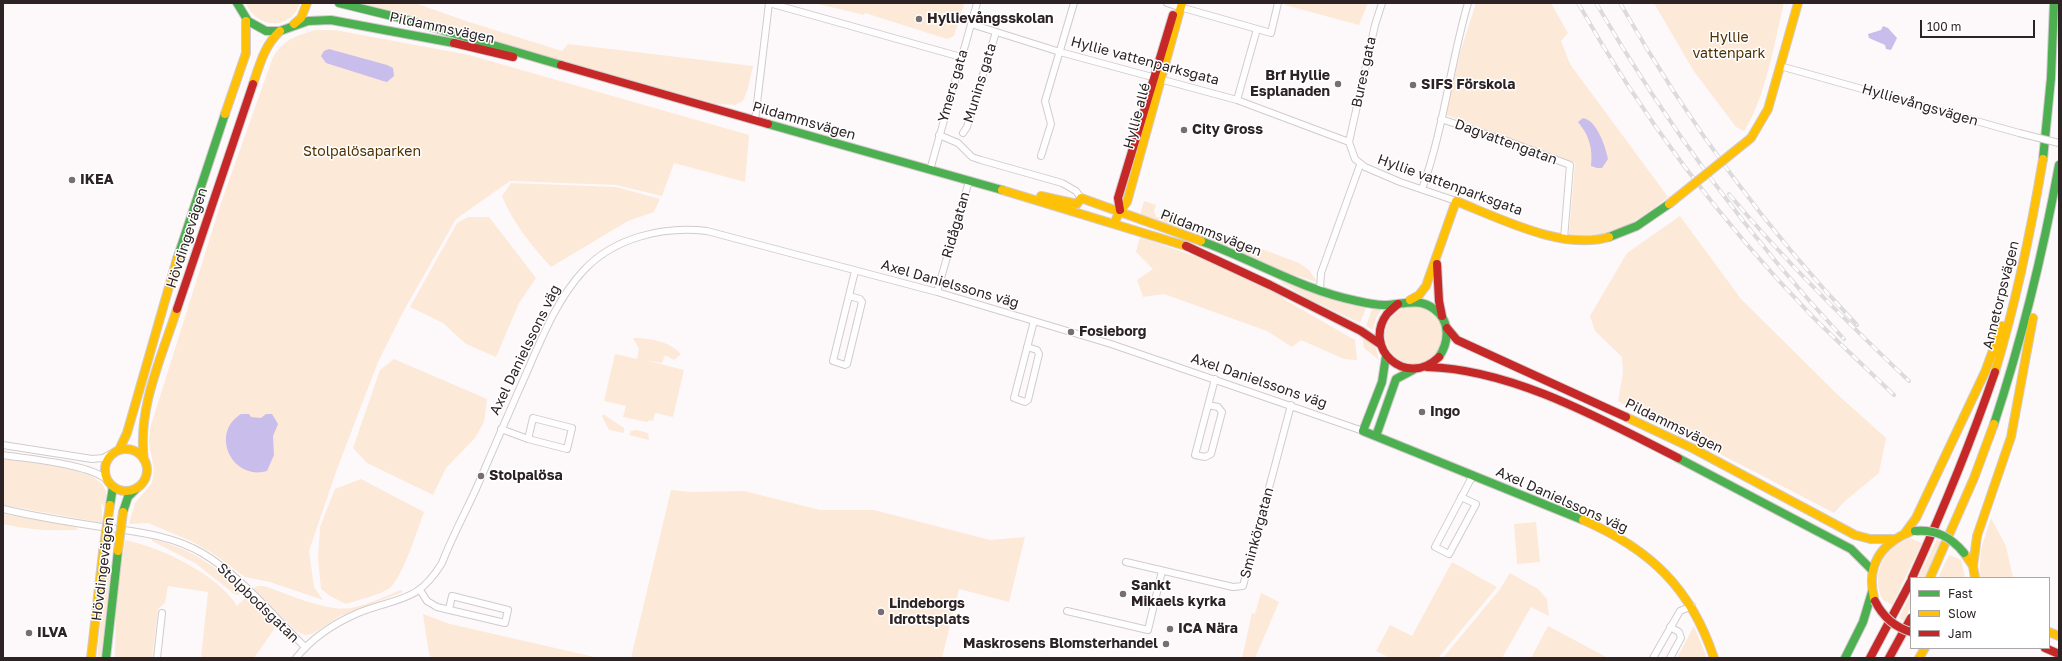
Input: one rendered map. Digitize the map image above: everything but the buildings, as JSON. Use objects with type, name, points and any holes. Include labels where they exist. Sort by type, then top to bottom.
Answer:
[{"type":"main road","points":[[237,3],[246,21]]},
{"type":"main road","name":"Pildammsvägen","points":[[293,25],[301,18],[307,3]]},
{"type":"main road","name":"Pildammsvägen","points":[[338,3],[404,19],[584,72],[1017,194],[1185,246],[1227,264],[1361,331],[1380,344]]},
{"type":"main road","name":"Hyllie vattenparksgata","points":[[1456,201],[1548,235],[1581,241],[1596,240],[1624,233],[1644,222],[1669,204],[1751,138],[1762,122],[1768,109],[1798,3]]},
{"type":"main road","name":"Annetorpsvägen","points":[[1912,577],[1949,498],[1985,403],[2017,295],[2032,222],[2048,117],[2054,3]]},
{"type":"main road","name":"Hyllie allé","points":[[1114,224],[1120,210],[1127,202],[1157,78],[1179,5]]},
{"type":"main road","name":"Pildammsvägen","points":[[246,21],[261,30],[280,31],[293,25],[321,19],[345,22],[423,36],[584,72]]},
{"type":"main road","name":"Hövdingevägen","points":[[107,480],[105,474],[106,463],[127,433],[185,231],[246,53],[248,40],[246,21]]},
{"type":"main road","name":"Hövdingevägen","points":[[106,658],[123,512],[128,497],[145,479],[146,466],[141,445],[143,425],[169,334],[265,48],[271,39],[280,31]]},
{"type":"main road","points":[[1972,566],[1977,536],[2011,437],[2059,165]]},
{"type":"main road","name":"Pildammsvägen","points":[[1017,194],[1039,196],[1077,204],[1081,198],[1120,210],[1155,226],[1208,244],[1282,277],[1357,301],[1381,305],[1398,304],[1409,301],[1419,301],[1428,304],[1442,317],[1446,326],[1457,340],[1613,410],[1694,449],[1855,535],[1870,539],[1894,539]]},
{"type":"main road","points":[[1409,301],[1419,295],[1426,286],[1456,201]]},
{"type":"main road","points":[[1905,533],[1916,518],[1985,372],[2007,313],[2032,222]]},
{"type":"main road","points":[[1436,258],[1439,301],[1442,317]]},
{"type":"main road","points":[[1930,577],[1970,492],[1990,440],[2022,340],[2042,259]]},
{"type":"main road","name":"Pildammsvägen","points":[[1398,304],[1386,314],[1382,321],[1379,337],[1380,344],[1386,356],[1394,363],[1403,368],[1414,370],[1425,367],[1465,370],[1495,377],[1536,391],[1675,455],[1852,549],[1872,570]]},
{"type":"main road","name":"Pildammsvägen","points":[[1425,367],[1438,359],[1446,346],[1446,326]]},
{"type":"main road","points":[[1363,431],[1382,382],[1386,356]]},
{"type":"main road","points":[[1376,436],[1396,379],[1404,373],[1414,370]]},
{"type":"main road","name":"Axel Danielssons väg","points":[[1363,431],[1473,474],[1611,533],[1638,550],[1652,560],[1673,581],[1692,606],[1703,627],[1714,658]]},
{"type":"main road","points":[[115,452],[133,450],[144,460]]},
{"type":"main road","points":[[107,480],[113,487],[125,491],[136,488]]},
{"type":"main road","name":"Hövdingevägen","points":[[91,658],[103,552],[113,487]]},
{"type":"main road","name":"Pildammsvägen","points":[[1873,596],[1872,570],[1878,555],[1888,543],[1894,539],[1905,533],[1915,531],[1929,530],[1943,534],[1955,542],[1972,566],[1975,577]]},
{"type":"main road","points":[[1870,658],[1910,583]]},
{"type":"main road","points":[[1873,596],[1879,610],[1886,619],[1902,630],[1910,632]]},
{"type":"main road","points":[[1845,658],[1863,622],[1873,596]]},
{"type":"main road","points":[[1889,658],[1910,620]]},
{"type":"main road","points":[[1919,658],[1924,649]]},
{"type":"main road","points":[[2047,649],[2059,654]]},
{"type":"street","points":[[755,120],[769,3],[961,57]]},
{"type":"street","name":"Ymers gata","points":[[930,170],[977,3]]},
{"type":"street","points":[[1041,156],[1050,124],[1045,101],[1074,3]]},
{"type":"street","points":[[1167,3],[1179,5],[1271,33],[1278,3]]},
{"type":"street","name":"Bures gata","points":[[1349,142],[1374,25],[1382,3]]},
{"type":"street","points":[[1422,189],[1441,120],[1457,39],[1468,3]]},
{"type":"street","name":"Hyllie vattenparksgata","points":[[971,24],[1060,52],[1237,100],[1349,142],[1352,153],[1360,165],[1400,182],[1456,201]]},
{"type":"street","points":[[1237,100],[1257,28]]},
{"type":"street","name":"Munins gata","points":[[963,133],[967,127],[996,32]]},
{"type":"street","name":"Hyllievångsvägen","points":[[1780,66],[2059,143]]},
{"type":"street","name":"Dagvattengatan","points":[[1441,120],[1507,141],[1570,165],[1564,239]]},
{"type":"street","points":[[939,135],[958,143],[972,157],[1062,183],[1076,191],[1081,198]]},
{"type":"street","points":[[1320,290],[1321,273],[1360,165]]},
{"type":"street","name":"Ridågatan","points":[[937,292],[968,181]]},
{"type":"street","name":"Axel Danielssons väg","points":[[296,658],[305,648],[340,622],[371,609],[394,603],[420,590],[432,579],[442,563],[501,429],[565,294],[585,269],[611,250],[646,234],[664,231],[706,231],[937,292],[1111,344],[1363,431]]},
{"type":"street","points":[[849,296],[860,299],[862,302],[847,364],[845,365],[835,363],[833,361],[855,271]]},
{"type":"street","points":[[1027,347],[1037,350],[1039,354],[1028,400],[1025,402],[1014,398],[1027,347],[1034,321]]},
{"type":"street","points":[[1208,405],[1218,407],[1222,412],[1211,454],[1205,457],[1195,455],[1208,405],[1215,379]]},
{"type":"street","name":"Sminkörgatan","points":[[1165,571],[1233,587],[1243,586],[1291,405]]},
{"type":"street","points":[[501,429],[528,439],[567,449],[572,428],[533,418],[528,439]]},
{"type":"street","points":[[3,445],[92,459],[103,458],[115,452]]},
{"type":"street","points":[[3,455],[87,469],[102,475],[107,480]]},
{"type":"street","points":[[1461,497],[1476,504],[1449,554],[1435,547],[1461,497],[1473,474]]},
{"type":"street","name":"Stolpbodsgatan","points":[[3,509],[36,517],[137,532],[186,545],[221,566],[305,648]]},
{"type":"street","points":[[1067,611],[1148,630],[1165,571],[1126,562]]},
{"type":"street","points":[[420,590],[427,601],[433,605],[449,610],[505,623],[508,610],[452,596],[449,610]]},
{"type":"street","points":[[1653,658],[1680,611],[1692,606]]},
{"type":"street","points":[[157,658],[162,613]]},
{"type":"street","points":[[1670,627],[1679,632],[1681,638],[1670,658]]},
{"type":"green space","points":[[246,3],[300,3],[296,12],[289,18],[282,22],[273,23],[265,22],[257,18],[251,12]]},
{"type":"green space","points":[[357,3],[415,3],[469,22],[562,51],[568,44],[753,66],[748,88],[743,101],[735,105],[717,104]]},
{"type":"green space","name":"Hyllievångsskolan","points":[[814,3],[964,4],[954,36],[947,39],[865,13],[864,15]]},
{"type":"green space","points":[[1286,3],[1368,3],[1359,25],[1285,5]]},
{"type":"green space","points":[[1476,3],[1551,3],[1568,33],[1561,41],[1570,64],[1668,197],[1634,222],[1622,228],[1597,235],[1569,234],[1575,163],[1446,115],[1460,53]]},
{"type":"green space","name":"Hyllie vattenpark","points":[[1654,3],[1784,3],[1764,86],[1752,117],[1744,131],[1736,127],[1693,70]]},
{"type":"green space","name":"Stolpalösaparken","points":[[315,30],[335,30],[469,55],[749,135],[745,182],[674,163],[662,196],[616,185],[510,181],[456,219],[403,312],[378,362],[337,469],[309,551],[314,587],[323,600],[270,582],[245,577],[215,555],[193,542],[148,523],[129,524],[135,503],[152,483],[154,470],[149,443],[150,428],[221,203],[273,57],[286,42],[296,36]]},
{"type":"green space","points":[[511,183],[616,187],[660,199],[654,212],[628,221],[551,267],[523,233],[506,206],[502,196]]},
{"type":"green space","points":[[1144,201],[1156,205],[1154,211],[1156,217],[1171,217],[1195,223],[1197,228],[1192,231],[1185,230],[1140,215]]},
{"type":"green space","points":[[1680,216],[1741,299],[1838,395],[1886,438],[1879,473],[1845,501],[1834,513],[1618,401],[1623,373],[1622,357],[1595,331],[1590,316],[1627,253]]},
{"type":"green space","points":[[468,217],[489,217],[536,278],[519,303],[496,357],[466,344],[443,323],[410,307],[457,223]]},
{"type":"green space","points":[[1209,229],[1299,263],[1309,270],[1317,282],[1288,273],[1197,234],[1202,230]]},
{"type":"green space","points":[[1140,237],[1227,267],[1267,285],[1287,301],[1355,340],[1357,360],[1344,359],[1301,340],[1292,347],[1267,331],[1164,294],[1143,297],[1137,280],[1153,269],[1136,252]]},
{"type":"green space","points":[[1282,282],[1339,302],[1366,308],[1360,323],[1309,299]]},
{"type":"green space","points":[[1414,306],[1425,308],[1438,319],[1441,324],[1443,335],[1441,346],[1430,359],[1425,362],[1414,364],[1403,362],[1390,351],[1387,346],[1385,335],[1387,324],[1398,311],[1403,308]]},
{"type":"green space","points":[[1372,309],[1382,309],[1376,318],[1373,330],[1366,326]]},
{"type":"green space","points":[[1362,336],[1376,348],[1379,360],[1364,348]]},
{"type":"green space","points":[[633,338],[665,343],[681,354],[674,360],[665,355],[662,363],[645,360],[684,370],[673,417],[655,413],[653,421],[649,420],[647,422],[623,417],[626,406],[604,401],[615,354],[637,359],[639,349]]},
{"type":"green space","points":[[394,359],[487,399],[484,422],[475,438],[446,468],[433,495],[367,463],[353,448],[380,370]]},
{"type":"green space","points":[[603,414],[624,428],[624,433],[609,430],[602,416]]},
{"type":"green space","points":[[637,430],[648,433],[649,440],[629,435],[631,431]]},
{"type":"green space","points":[[3,459],[55,466],[94,477],[101,483],[106,492],[106,509],[101,503],[103,523],[3,505]]},
{"type":"green space","points":[[361,479],[424,512],[409,553],[395,583],[381,593],[346,604],[330,596],[321,589],[318,559],[320,527],[335,489]]},
{"type":"green space","points":[[671,490],[691,492],[744,491],[820,510],[874,510],[990,540],[1025,537],[1009,602],[959,589],[942,658],[631,658]]},
{"type":"green space","points":[[3,514],[77,527],[77,530],[40,530],[3,524]]},
{"type":"green space","points":[[1991,518],[2006,546],[2013,577],[1979,577],[1981,549]]},
{"type":"green space","points":[[1536,522],[1540,562],[1517,564],[1514,524]]},
{"type":"green space","points":[[1910,538],[1922,543],[1892,605],[1882,599],[1879,590],[1879,571],[1886,555],[1901,542]]},
{"type":"green space","points":[[152,539],[178,547],[201,559],[232,582],[242,592],[237,595],[233,593],[195,563],[152,541]]},
{"type":"green space","points":[[1937,539],[1942,542],[1925,577],[1918,577]]},
{"type":"green space","points":[[125,540],[155,549],[187,564],[216,583],[228,594],[237,606],[245,598],[275,628],[254,658],[201,658],[208,592],[168,586],[165,603],[158,609],[152,658],[115,658],[116,603]]},
{"type":"green space","points":[[1949,555],[1961,560],[1965,577],[1938,577]]},
{"type":"green space","points":[[1452,562],[1497,587],[1438,658],[1390,658],[1376,651],[1390,625],[1412,636]]},
{"type":"green space","points":[[106,564],[111,565],[101,658],[97,658]]},
{"type":"green space","points":[[1510,573],[1538,589],[1547,599],[1549,616],[1531,607],[1502,658],[1443,658],[1500,589]]},
{"type":"green space","points":[[257,586],[264,586],[295,598],[319,605],[341,609],[364,605],[401,590],[403,592],[340,616],[312,634],[305,635],[296,631],[253,589]]},
{"type":"green space","points":[[1261,593],[1279,602],[1255,658],[1242,658],[1252,613],[1255,614]]},
{"type":"green space","points":[[1910,595],[1910,608],[1904,621],[1899,618]]},
{"type":"green space","points":[[423,614],[450,624],[599,658],[432,658],[429,654]]},
{"type":"green space","points":[[1548,626],[1608,658],[1531,658]]},
{"type":"green space","points":[[1694,626],[1707,658],[1677,658]]},
{"type":"shaded area","points":[[1883,26],[1888,28],[1897,38],[1891,50],[1886,49],[1885,45],[1869,38],[1868,34],[1881,30]]},
{"type":"shaded area","points":[[329,49],[387,65],[393,68],[394,76],[387,82],[326,63],[321,56],[324,51]]},
{"type":"shaded area","points":[[1583,118],[1593,124],[1603,142],[1608,159],[1602,168],[1591,166],[1591,148],[1585,132],[1578,122]]},
{"type":"shaded area","points":[[241,414],[249,414],[251,417],[261,418],[266,414],[272,414],[278,424],[273,436],[274,455],[267,471],[255,472],[244,469],[235,463],[229,454],[226,443],[227,433],[232,423]]},
{"type":"railway","points":[[1578,3],[1629,87],[1685,168],[1779,281],[1813,317],[1894,395]]},
{"type":"railway","points":[[1596,3],[1623,48],[1680,136],[1742,220],[1844,339]]},
{"type":"railway","points":[[1620,3],[1672,89],[1729,171],[1790,250],[1857,325]]},
{"type":"railway","points":[[1729,194],[1750,219],[1816,290],[1909,381]]},
{"type":"traffic: fast","points":[[237,3],[248,21],[266,31],[280,31],[308,21],[331,20],[454,43]]},
{"type":"traffic: fast","points":[[339,3],[404,19],[561,65]]},
{"type":"traffic: fast","points":[[2043,159],[2051,78],[2054,3]]},
{"type":"traffic: fast","points":[[177,259],[225,114]]},
{"type":"traffic: fast","points":[[768,124],[1002,190]]},
{"type":"traffic: fast","points":[[1994,424],[2014,360],[2031,296],[2059,165]]},
{"type":"traffic: fast","points":[[1609,237],[1637,226],[1669,204]]},
{"type":"traffic: fast","points":[[1201,241],[1297,282],[1337,296],[1377,305],[1410,302],[1428,305],[1440,314],[1446,326],[1447,332],[1445,345],[1439,357]]},
{"type":"traffic: fast","points":[[1386,356],[1382,382],[1363,431],[1583,520]]},
{"type":"traffic: fast","points":[[1376,436],[1396,379],[1413,370]]},
{"type":"traffic: fast","points":[[1678,458],[1851,549],[1872,570]]},
{"type":"traffic: fast","points":[[110,505],[113,487]]},
{"type":"traffic: fast","points":[[123,512],[128,497],[136,489]]},
{"type":"traffic: fast","points":[[1915,531],[1930,531],[1942,535],[1948,538],[1964,553]]},
{"type":"traffic: fast","points":[[106,658],[118,551]]},
{"type":"traffic: fast","points":[[1845,658],[1863,622],[1872,592]]},
{"type":"traffic: slow","points":[[294,24],[301,18],[307,3]]},
{"type":"traffic: slow","points":[[1114,224],[1120,210],[1127,202],[1182,3]]},
{"type":"traffic: slow","points":[[1751,138],[1768,109],[1798,3]]},
{"type":"traffic: slow","points":[[225,114],[246,53],[246,21]]},
{"type":"traffic: slow","points":[[253,84],[266,49],[280,31]]},
{"type":"traffic: slow","points":[[1669,204],[1751,138]]},
{"type":"traffic: slow","points":[[1995,372],[2010,319],[2022,266],[2043,159]]},
{"type":"traffic: slow","points":[[1002,190],[1186,246]]},
{"type":"traffic: slow","points":[[1041,196],[1077,204],[1081,198],[1201,241]]},
{"type":"traffic: slow","points":[[1410,300],[1419,295],[1426,286],[1456,201],[1511,224],[1552,236],[1572,240],[1591,240],[1609,237]]},
{"type":"traffic: slow","points":[[119,450],[127,433],[177,259]]},
{"type":"traffic: slow","points":[[144,460],[143,441],[147,402],[177,309]]},
{"type":"traffic: slow","points":[[1973,566],[1977,536],[2011,437],[2033,318]]},
{"type":"traffic: slow","points":[[1905,533],[1916,518],[1985,372],[2002,326]]},
{"type":"traffic: slow","points":[[1626,417],[1694,449],[1855,535],[1870,539],[1894,539]]},
{"type":"traffic: slow","points":[[1930,577],[1974,478],[1994,424]]},
{"type":"traffic: slow","points":[[122,449],[130,449],[141,455],[147,466],[147,470],[147,474],[141,485],[130,491],[122,491],[111,485],[105,474],[105,466],[111,455],[122,449]]},
{"type":"traffic: slow","points":[[103,552],[110,505]]},
{"type":"traffic: slow","points":[[118,551],[123,512]]},
{"type":"traffic: slow","points":[[1583,520],[1607,531],[1628,544],[1648,558],[1665,574],[1680,591],[1693,611],[1705,633],[1714,658]]},
{"type":"traffic: slow","points":[[1874,598],[1872,575],[1874,565],[1878,557],[1892,542],[1912,531]]},
{"type":"traffic: slow","points":[[91,658],[103,552]]},
{"type":"traffic: slow","points":[[1964,553],[1973,566],[1975,577]]},
{"type":"traffic: slow","points":[[2050,632],[2059,636]]},
{"type":"traffic: slow","points":[[1919,658],[1924,649]]},
{"type":"traffic: jam","points":[[1120,210],[1118,198],[1173,15]]},
{"type":"traffic: jam","points":[[454,43],[513,57]]},
{"type":"traffic: jam","points":[[561,65],[768,124]]},
{"type":"traffic: jam","points":[[177,309],[253,84]]},
{"type":"traffic: jam","points":[[1186,246],[1270,285],[1361,331],[1380,344]]},
{"type":"traffic: jam","points":[[1437,264],[1439,301],[1442,316]]},
{"type":"traffic: jam","points":[[1398,304],[1387,314],[1381,327],[1380,340],[1384,351],[1391,360],[1401,366],[1413,369],[1426,366],[1439,357]]},
{"type":"traffic: jam","points":[[1447,328],[1457,340],[1626,417]]},
{"type":"traffic: jam","points":[[1427,367],[1459,370],[1492,377],[1524,387],[1588,413],[1678,458]]},
{"type":"traffic: jam","points":[[1912,577],[1956,476],[1995,372]]},
{"type":"traffic: jam","points":[[1870,658],[1910,583]]},
{"type":"traffic: jam","points":[[1875,601],[1885,617],[1899,627],[1910,632]]},
{"type":"traffic: jam","points":[[1889,658],[1910,620]]},
{"type":"traffic: jam","points":[[2047,649],[2059,654]]},
{"type":"place","name":"Hyllievångsskolan","points":[[919,19]]},
{"type":"place","name":"Brf Hyllie Esplanaden","points":[[1338,84]]},
{"type":"place","name":"SIFS Förskola","points":[[1413,85]]},
{"type":"place","name":"City Gross","points":[[1184,130]]},
{"type":"place","name":"IKEA","points":[[72,180]]},
{"type":"place","name":"Fosieborg","points":[[1071,332]]},
{"type":"place","name":"Ingo","points":[[1422,412]]},
{"type":"place","name":"Stolpalösa","points":[[481,476]]},
{"type":"place","name":"Sankt Mikaels kyrka","points":[[1123,594]]},
{"type":"place","name":"Lindeborgs Idrottsplats","points":[[881,612]]},
{"type":"place","name":"ICA Nära","points":[[1170,629]]},
{"type":"place","name":"ILVA","points":[[29,633]]},
{"type":"place","name":"Maskrosens Blomsterhandel","points":[[1166,644]]}]
